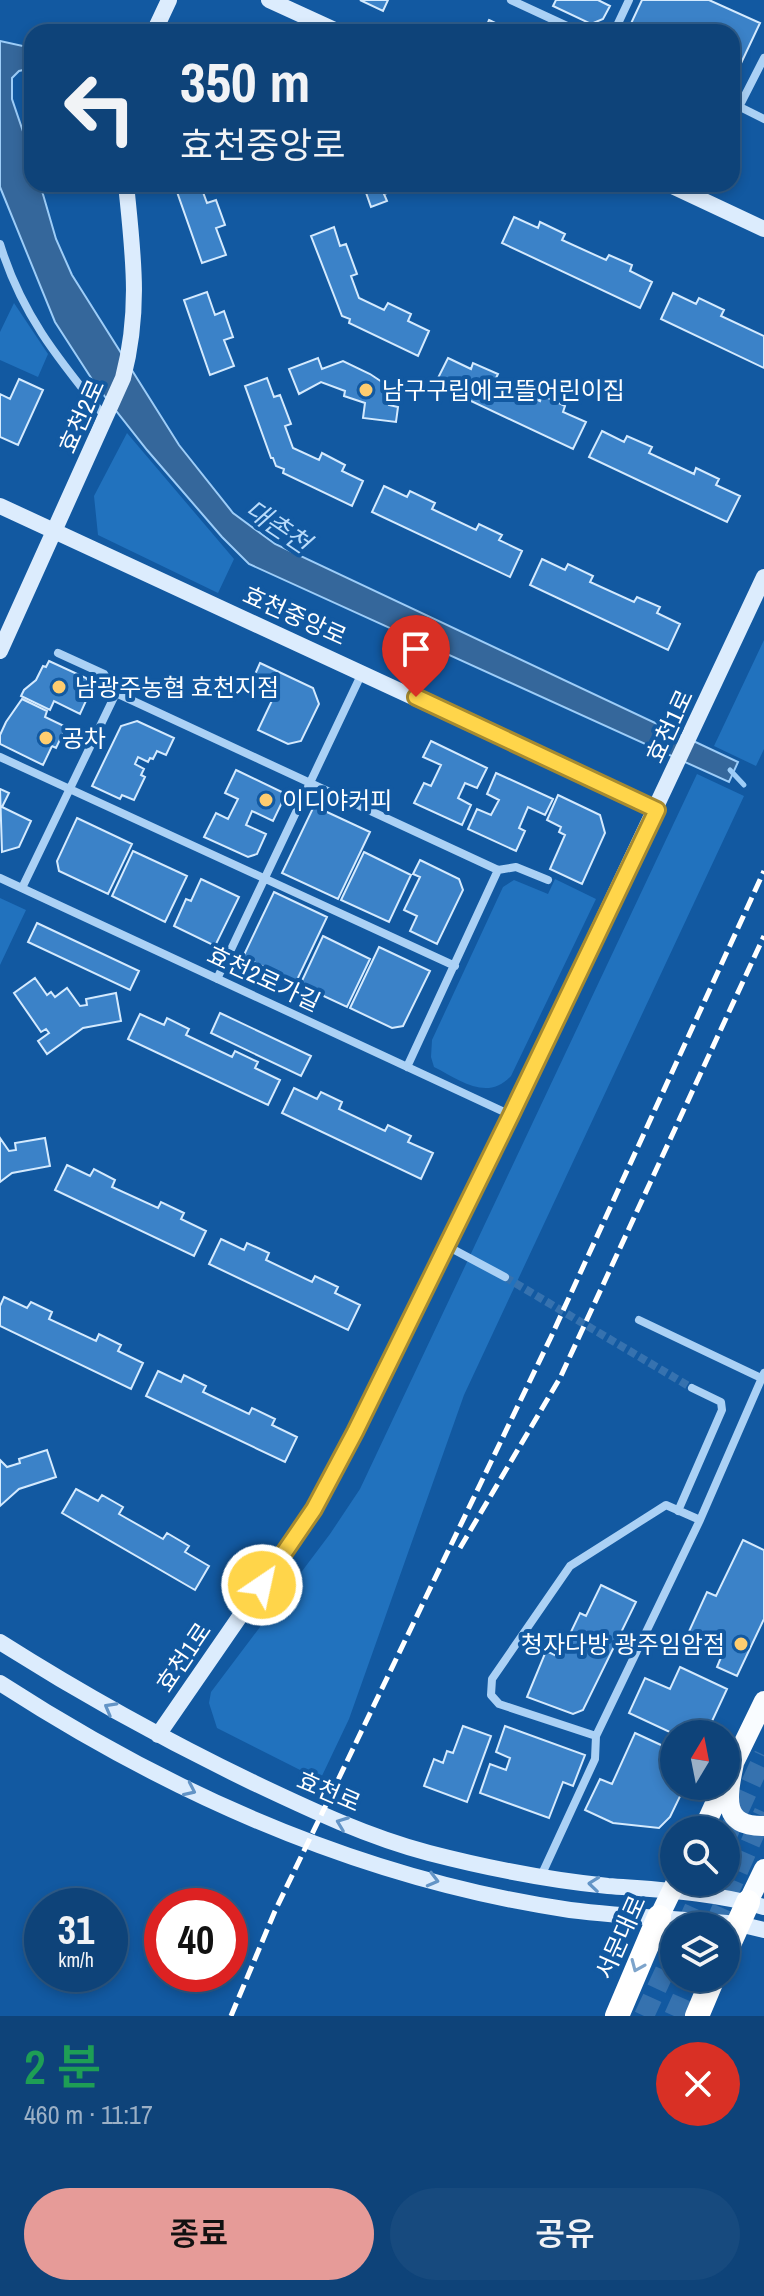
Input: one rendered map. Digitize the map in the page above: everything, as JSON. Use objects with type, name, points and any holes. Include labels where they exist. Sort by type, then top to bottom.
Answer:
[{"type":"highway","points":[[740,1929],[751,1911]]},
{"type":"highway","name":"서문대로","points":[[617,2016],[659,1917]]},
{"type":"highway","points":[[697,2016],[707,1992]]},
{"type":"main road","points":[[740,1751],[764,1701]]},
{"type":"main road","points":[[728,1800],[733,1816],[750,1826],[764,1826]]},
{"type":"main road","points":[[751,1911],[764,1869]]},
{"type":"main road","name":"서문대로","points":[[659,1917],[669,1896]]},
{"type":"street","points":[[158,24],[169,0]]},
{"type":"street","points":[[269,0],[322,24]]},
{"type":"street","points":[[511,0],[563,24]]},
{"type":"street","points":[[618,24],[629,0]]},
{"type":"street","points":[[740,98],[764,58]]},
{"type":"street","points":[[740,107],[764,119]]},
{"type":"street","name":"효천2로","points":[[0,651],[123,378],[134,325],[135,274],[127,192]]},
{"type":"street","points":[[685,192],[764,229]]},
{"type":"street","points":[[0,244],[23,305],[55,355],[106,418]]},
{"type":"street","name":"효천중앙로","points":[[0,506],[657,810]]},
{"type":"street","name":"효천1로","points":[[158,1735],[314,1509],[355,1432],[657,810],[764,577]]},
{"type":"street","points":[[58,653],[104,674],[116,693],[310,783],[498,870],[516,867],[548,880]]},
{"type":"street","points":[[217,979],[363,672]]},
{"type":"street","points":[[22,888],[116,693]]},
{"type":"street","points":[[0,757],[455,966]]},
{"type":"street","points":[[407,1067],[498,870]]},
{"type":"street","name":"효천2로가길","points":[[0,878],[511,1115]]},
{"type":"street","points":[[447,1246],[505,1277]]},
{"type":"street","points":[[541,1877],[595,1759],[596,1736],[700,1520],[763,1377],[639,1320]]},
{"type":"street","points":[[678,1511],[722,1410],[721,1402],[692,1388]]},
{"type":"street","points":[[596,1736],[499,1704],[491,1695],[492,1679],[570,1566],[666,1505],[700,1520]]},
{"type":"street","name":"효천로","points":[[0,1642],[158,1735],[308,1810],[362,1831],[427,1853],[541,1877],[608,1886],[660,1886]]},
{"type":"street","points":[[0,1683],[78,1733],[136,1765],[256,1822],[359,1860],[475,1891],[569,1909],[659,1917],[751,1911],[764,1930]]},
{"type":"street","name":"효천로","points":[[705,1896],[751,1911]]},
{"type":"shaded area","points":[[0,41],[24,46],[24,70],[12,78],[12,99],[24,134],[24,192],[42,192],[56,239],[72,275],[179,445],[233,513],[275,544],[738,762],[729,782],[249,564],[147,450],[95,384],[55,322],[0,187]]},
{"type":"shaded area","points":[[14,303],[48,354],[38,377],[0,360],[0,332]]},
{"type":"shaded area","points":[[127,433],[234,559],[218,593],[98,535],[94,496]]},
{"type":"shaded area","points":[[764,640],[764,749],[756,766],[714,746]]},
{"type":"shaded area","points":[[697,774],[744,796],[464,1395],[349,1719],[320,1780],[217,1728],[209,1703],[211,1692],[330,1534],[360,1489]]},
{"type":"shaded area","points":[[555,879],[596,899],[511,1076],[502,1084],[483,1088],[434,1067],[432,1040],[503,887],[514,880],[548,894]]},
{"type":"shaded area","points":[[0,898],[26,910],[0,965]]},
{"type":"building","points":[[360,0],[388,0],[383,11]]},
{"type":"building","points":[[556,0],[598,0],[610,6],[603,19],[591,24],[553,6]]},
{"type":"building","points":[[642,0],[709,0],[760,23],[740,65],[740,24],[631,24]]},
{"type":"building","points":[[177,192],[203,192],[207,203],[216,200],[225,225],[216,228],[226,255],[202,263]]},
{"type":"building","points":[[366,192],[390,192],[384,194],[387,201],[371,207]]},
{"type":"building","points":[[514,217],[538,228],[540,222],[565,234],[562,240],[606,260],[609,255],[632,265],[630,271],[652,282],[640,308],[502,243]]},
{"type":"building","points":[[334,227],[340,246],[346,244],[357,274],[351,276],[359,298],[384,310],[388,303],[411,314],[408,321],[429,331],[418,356],[349,323],[350,319],[342,316],[311,236]]},
{"type":"building","points":[[207,292],[215,315],[224,311],[233,337],[224,340],[234,366],[210,375],[184,300]]},
{"type":"building","points":[[673,293],[696,304],[699,298],[724,310],[721,316],[764,336],[764,368],[661,319]]},
{"type":"building","name":"남구구립에코뜰어린이집","points":[[318,358],[322,369],[343,361],[391,388],[389,405],[398,407],[396,422],[363,418],[365,403],[344,396],[345,391],[321,382],[299,394],[289,369]]},
{"type":"building","points":[[448,358],[471,369],[473,363],[498,374],[495,380],[540,401],[542,395],[565,406],[563,412],[586,422],[573,449],[435,384]]},
{"type":"building","points":[[267,378],[274,397],[280,395],[291,424],[285,426],[293,448],[319,460],[322,453],[345,465],[342,471],[363,481],[352,506],[283,473],[284,469],[276,466],[245,386]]},
{"type":"building","points":[[19,379],[43,390],[18,445],[0,437],[0,394],[10,399]]},
{"type":"building","points":[[602,431],[624,442],[627,436],[652,447],[649,453],[694,474],[696,468],[719,479],[716,485],[740,496],[727,522],[589,457]]},
{"type":"building","points":[[384,486],[407,497],[410,491],[435,503],[432,509],[476,530],[479,524],[502,535],[499,540],[522,551],[510,577],[372,512]]},
{"type":"building","points":[[542,559],[565,570],[568,564],[593,576],[590,582],[634,602],[637,597],[660,607],[657,613],[680,624],[668,650],[530,585]]},
{"type":"building","name":"남광주농협 효천지점","points":[[49,661],[86,678],[90,684],[90,692],[80,714],[54,701],[50,710],[21,696]]},
{"type":"building","points":[[260,663],[313,688],[319,704],[301,741],[288,744],[258,730],[277,690],[253,679]]},
{"type":"building","points":[[22,699],[47,711],[45,717],[66,727],[43,765],[0,744],[6,722]]},
{"type":"building","points":[[137,721],[174,738],[166,755],[157,751],[148,762],[138,757],[135,764],[144,769],[141,775],[145,777],[134,800],[122,795],[120,799],[92,786],[121,726]]},
{"type":"building","points":[[431,741],[487,768],[477,788],[465,783],[458,798],[471,805],[462,825],[414,803],[424,783],[431,786],[441,765],[423,757]]},
{"type":"building","points":[[236,770],[286,794],[273,821],[252,811],[246,825],[266,834],[257,854],[248,857],[204,837],[216,813],[228,819],[238,799],[225,793]]},
{"type":"building","points":[[496,773],[553,799],[545,815],[528,807],[519,828],[525,831],[516,851],[468,829],[477,809],[491,815],[499,800],[487,794]]},
{"type":"building","points":[[0,789],[9,793],[2,807],[31,821],[19,847],[2,852]]},
{"type":"building","points":[[558,795],[600,815],[605,833],[582,884],[550,869],[565,835],[559,832],[561,827],[547,820]]},
{"type":"building","points":[[314,806],[370,832],[338,899],[282,873]]},
{"type":"building","points":[[77,818],[132,844],[108,894],[59,871],[57,861]]},
{"type":"building","points":[[133,851],[187,876],[165,922],[112,896]]},
{"type":"building","points":[[364,852],[411,875],[389,922],[341,900]]},
{"type":"building","points":[[420,860],[459,879],[463,890],[437,944],[410,931],[417,916],[404,910],[420,877],[413,874]]},
{"type":"building","points":[[201,879],[239,897],[215,946],[174,926],[186,899],[191,901]]},
{"type":"building","points":[[274,892],[327,917],[296,982],[243,957]]},
{"type":"building","points":[[37,923],[139,971],[130,990],[28,942]]},
{"type":"building","points":[[323,936],[370,959],[347,1007],[300,985]]},
{"type":"building","points":[[379,947],[430,971],[403,1026],[392,1028],[350,1008]]},
{"type":"building","points":[[35,978],[47,995],[51,992],[55,997],[67,988],[80,1006],[87,1005],[86,999],[116,993],[121,1021],[83,1028],[47,1054],[38,1041],[49,1033],[46,1029],[41,1032],[14,993]]},
{"type":"building","points":[[220,1013],[311,1056],[301,1076],[211,1033]]},
{"type":"building","points":[[140,1014],[164,1025],[167,1018],[189,1029],[186,1035],[232,1057],[235,1051],[258,1062],[255,1068],[280,1080],[268,1105],[128,1039]]},
{"type":"building","points":[[294,1088],[317,1099],[321,1092],[342,1102],[339,1109],[385,1131],[388,1125],[411,1136],[408,1142],[433,1153],[421,1179],[282,1113]]},
{"type":"building","points":[[0,1138],[9,1151],[16,1150],[15,1143],[45,1138],[50,1166],[12,1173],[0,1182]]},
{"type":"building","points":[[67,1165],[90,1176],[94,1169],[115,1180],[112,1187],[158,1208],[161,1202],[184,1213],[181,1219],[206,1231],[194,1256],[55,1190]]},
{"type":"building","points":[[221,1239],[244,1250],[247,1243],[269,1253],[266,1260],[312,1282],[315,1276],[338,1287],[335,1293],[360,1305],[348,1330],[209,1264]]},
{"type":"building","points":[[4,1297],[27,1308],[31,1302],[52,1312],[49,1319],[96,1341],[99,1334],[121,1345],[118,1351],[143,1363],[131,1389],[0,1326],[0,1306]]},
{"type":"building","points":[[158,1371],[181,1382],[184,1375],[206,1386],[203,1392],[249,1414],[252,1408],[275,1419],[272,1425],[297,1437],[285,1462],[146,1396]]},
{"type":"building","points":[[47,1450],[56,1477],[19,1489],[0,1506],[0,1460],[7,1467],[20,1463],[19,1459]]},
{"type":"building","points":[[76,1489],[98,1501],[102,1495],[123,1507],[119,1514],[163,1539],[167,1533],[189,1546],[185,1552],[209,1566],[195,1590],[62,1513]]},
{"type":"building","points":[[743,1540],[764,1550],[764,1619],[737,1676],[717,1667],[722,1655],[686,1638],[707,1592],[716,1596]]},
{"type":"building","points":[[601,1585],[636,1602],[583,1710],[573,1714],[527,1697],[546,1651],[559,1657],[580,1613],[586,1616]]},
{"type":"building","points":[[680,1667],[727,1689],[713,1720],[660,1720],[660,1727],[629,1713],[645,1678],[670,1689]]},
{"type":"building","points":[[463,1726],[491,1736],[467,1802],[424,1786],[434,1759],[443,1763],[447,1751],[453,1753]]},
{"type":"building","points":[[505,1726],[585,1755],[573,1786],[563,1782],[549,1818],[480,1793],[490,1764],[506,1770],[510,1758],[496,1752]]},
{"type":"building","points":[[635,1733],[660,1745],[660,1800],[678,1800],[670,1816],[660,1816],[659,1828],[613,1823],[585,1810],[600,1779],[612,1784]]},
{"type":"waterway","points":[[730,770],[744,785]]},
{"type":"tunnel","points":[[505,1277],[692,1388]]},
{"type":"tunnel","points":[[736,1816],[764,1755]]},
{"type":"tunnel","points":[[720,1912],[764,1812]]},
{"type":"tunnel","points":[[692,1912],[700,1896]]},
{"type":"tunnel","points":[[644,2016],[660,1981]]},
{"type":"tunnel","points":[[674,2016],[685,1992]]},
{"type":"railway","points":[[231,2016],[275,1911],[551,1337],[764,871]]},
{"type":"railway","points":[[460,1548],[560,1378],[764,936]]},
{"type":"place","name":"남구구립에코뜰어린이집","points":[[366,390]]},
{"type":"place","name":"남광주농협 효천지점","points":[[59,687]]},
{"type":"place","name":"공차","points":[[46,738]]},
{"type":"place","name":"이디야커피","points":[[266,800]]},
{"type":"place","name":"청자다방 광주임암점","points":[[741,1644]]},
{"type":"route","points":[[262,1585],[314,1509],[355,1432],[657,810],[416,697]]},
{"type":"water label","name":"대촌천","points":[[278,526]]}]
